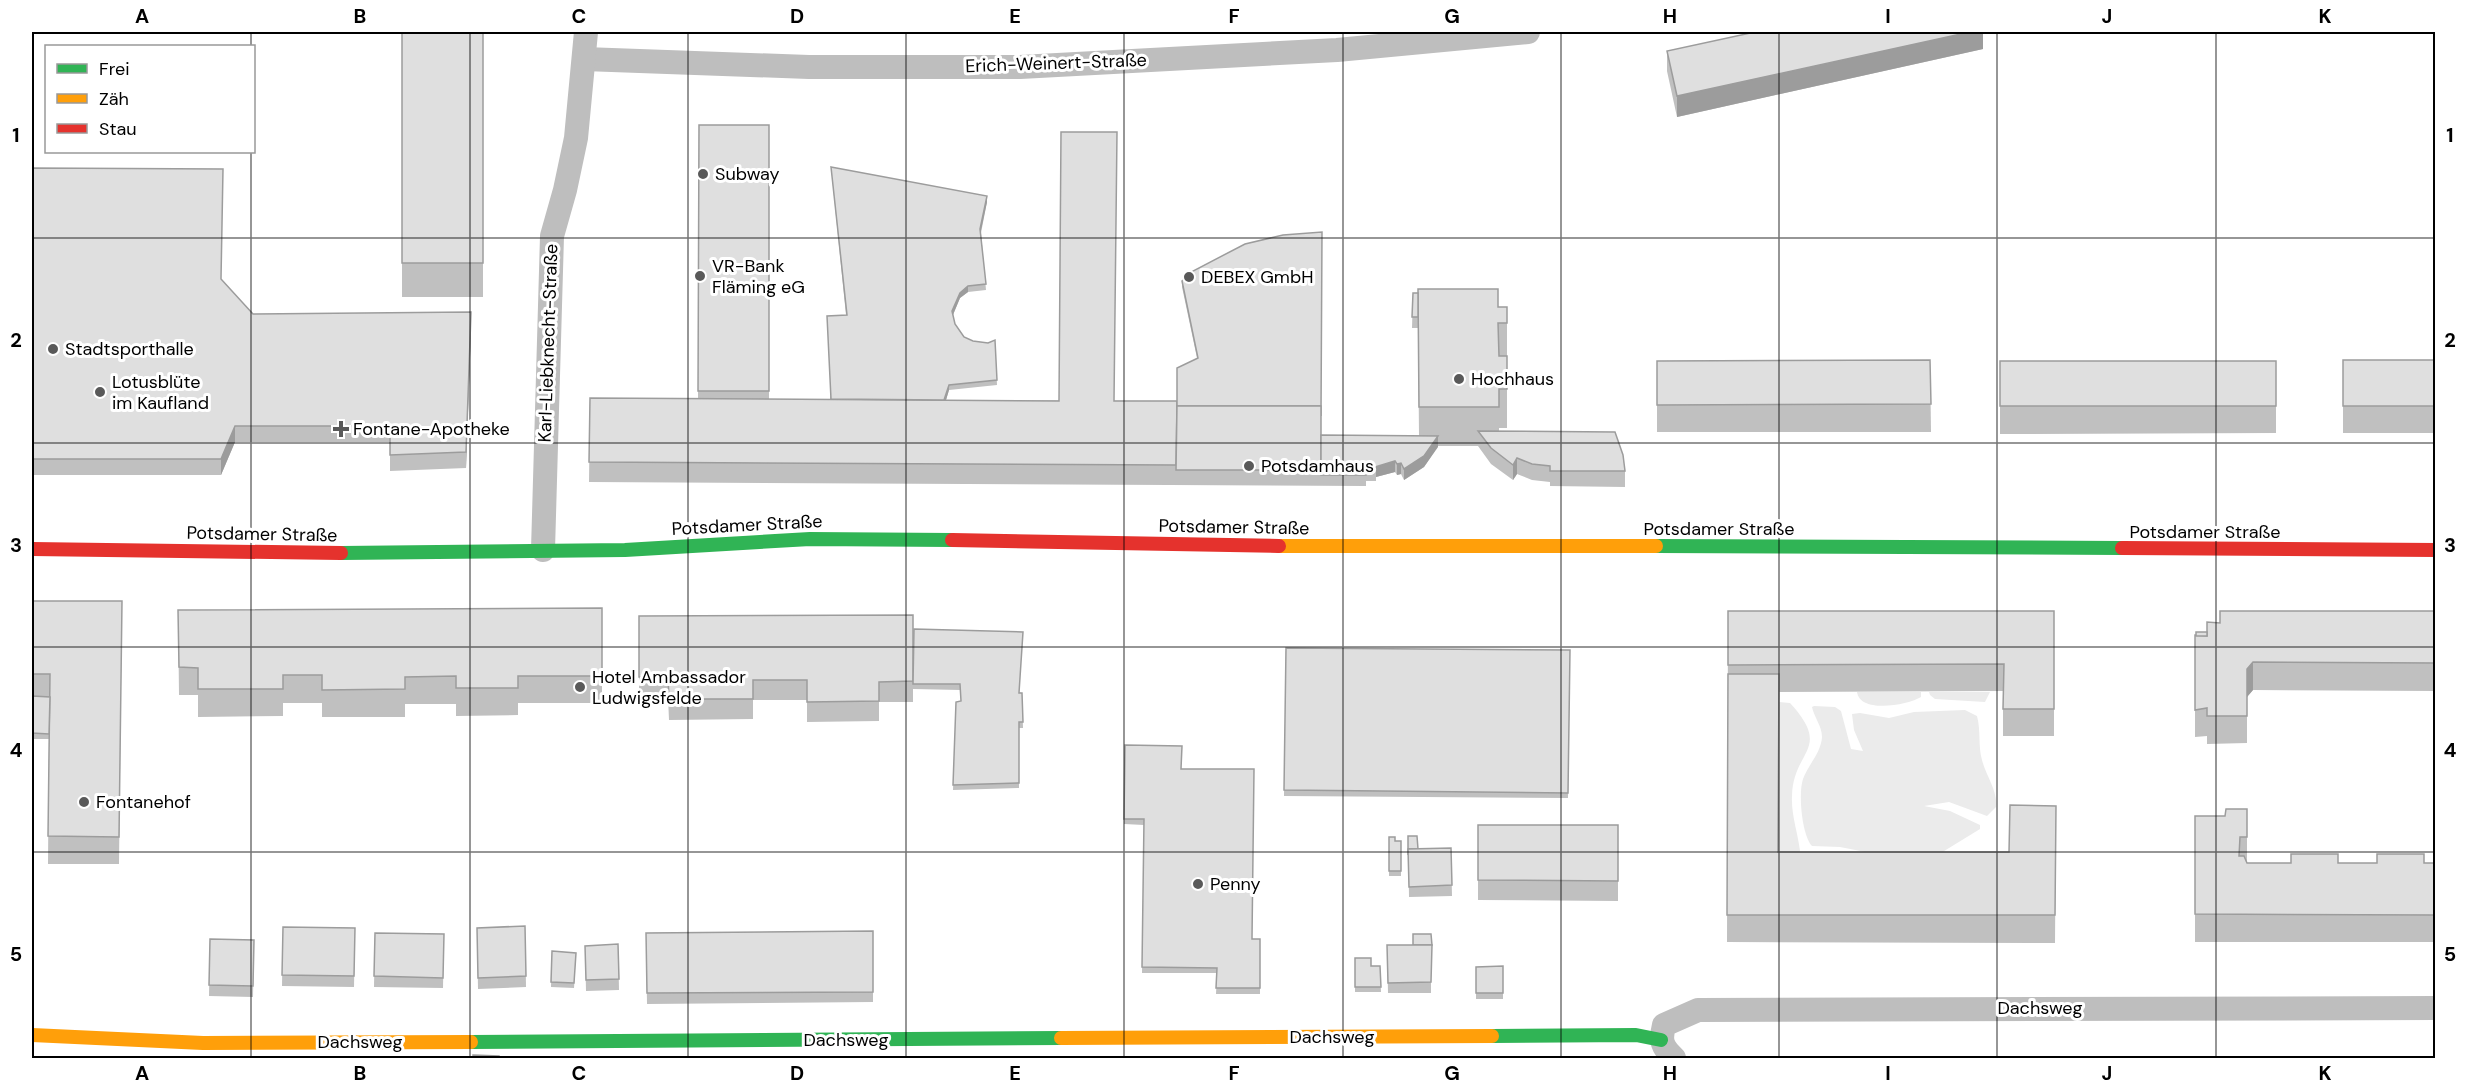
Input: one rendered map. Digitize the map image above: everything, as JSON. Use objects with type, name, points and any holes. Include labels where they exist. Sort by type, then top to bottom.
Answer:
[{"type":"main road","name":"Potsdamer Straße","points":[[32,549],[281,553],[619,550],[810,539],[1096,542],[1343,548],[1656,546],[2436,550]]},
{"type":"main road","name":"Dachsweg","points":[[32,1035],[208,1051],[1624,1035],[1667,1049]]},
{"type":"street","name":"Karl-Liebknecht-Straße","points":[[543,550],[552,236],[576,138],[586,32]]},
{"type":"street","name":"Erich-Weinert-Straße","points":[[584,59],[809,67],[1020,67],[1337,50],[1528,32]]},
{"type":"street","name":"Dachsweg","points":[[1667,1049],[1664,1025],[1698,1010],[2436,1008]]},
{"type":"shaded area","points":[[1857,692],[1921,692],[1921,697],[1906,703],[1885,706],[1866,703],[1860,699]]},
{"type":"shaded area","points":[[1929,692],[1990,692],[1985,702],[1935,699]]},
{"type":"shaded area","points":[[1779,702],[1790,703],[1809,731],[1810,741],[1794,780],[1792,796],[1800,851],[1795,859],[1778,867]]},
{"type":"shaded area","points":[[1812,707],[1835,707],[1841,711],[1851,749],[1863,751],[1854,730],[1852,714],[1860,713],[1889,718],[1914,712],[1965,710],[1977,716],[1981,755],[1995,795],[1996,807],[1987,816],[1949,802],[1924,806],[1950,811],[1980,825],[1980,829],[1936,856],[1876,854],[1840,847],[1812,846],[1803,824],[1801,794],[1803,779],[1819,748],[1822,737]]},
{"type":"building","points":[[402,32],[483,32],[483,263],[402,263]]},
{"type":"building","points":[[1755,32],[1970,32],[1677,96],[1667,51]]},
{"type":"building","points":[[699,125],[769,125],[769,391],[698,391]]},
{"type":"building","points":[[1061,132],[1117,132],[1114,401],[1177,401],[1176,465],[589,462],[590,398],[1059,401]]},
{"type":"building","points":[[831,167],[987,196],[980,229],[986,284],[968,286],[960,293],[952,311],[955,324],[964,337],[988,343],[995,340],[997,380],[949,385],[944,400],[831,399],[827,316],[847,315]]},
{"type":"building","points":[[32,168],[223,169],[221,279],[253,314],[471,312],[466,452],[390,455],[390,426],[235,426],[221,459],[32,459]]},
{"type":"building","points":[[1322,232],[1321,416],[1321,406],[1177,406],[1177,368],[1198,358],[1182,281],[1193,271],[1245,244],[1283,235]]},
{"type":"building","name":"Hochhaus","points":[[1418,289],[1498,289],[1498,307],[1507,307],[1507,323],[1498,323],[1499,356],[1507,356],[1507,389],[1499,389],[1499,407],[1419,407]]},
{"type":"building","points":[[1413,293],[1418,293],[1418,317],[1412,317]]},
{"type":"building","points":[[1930,360],[1931,404],[1657,405],[1657,361]]},
{"type":"building","points":[[2343,360],[2436,360],[2436,406],[2343,406]]},
{"type":"building","points":[[2000,361],[2276,361],[2276,406],[2000,406]]},
{"type":"building","name":"Potsdamhaus","points":[[1177,406],[1321,406],[1321,470],[1176,470]]},
{"type":"building","points":[[1478,431],[1615,432],[1623,455],[1625,471],[1550,471],[1550,466],[1532,464],[1517,458],[1513,465],[1491,448]]},
{"type":"building","points":[[1321,435],[1438,436],[1424,456],[1404,469],[1401,463],[1397,464],[1395,461],[1375,467],[1376,470],[1366,470],[1366,475],[1321,475]]},
{"type":"building","name":"Fontanehof","points":[[32,601],[122,601],[119,837],[48,836],[50,674],[32,674]]},
{"type":"building","points":[[602,608],[602,676],[518,676],[518,688],[456,688],[456,676],[405,677],[405,689],[322,690],[322,675],[283,675],[283,689],[198,689],[198,668],[179,667],[178,610]]},
{"type":"building","points":[[1728,611],[2054,611],[2054,709],[2003,709],[2004,664],[1728,665]]},
{"type":"building","points":[[2220,611],[2436,611],[2436,663],[2253,662],[2247,669],[2247,716],[2207,716],[2207,708],[2195,710],[2195,635],[2207,636],[2207,622],[2220,623]]},
{"type":"building","points":[[913,615],[913,681],[879,682],[879,701],[807,702],[807,680],[753,680],[753,699],[669,699],[668,677],[639,677],[639,616]]},
{"type":"building","points":[[914,629],[1023,632],[1019,693],[1022,693],[1023,722],[1019,722],[1019,783],[953,785],[956,702],[961,701],[960,684],[913,684]]},
{"type":"building","points":[[2196,632],[2207,632],[2207,636],[2196,636]]},
{"type":"building","points":[[1286,648],[1570,650],[1568,793],[1284,790]]},
{"type":"building","points":[[1728,674],[1779,674],[1778,852],[2009,852],[2010,805],[2056,806],[2055,915],[1727,915]]},
{"type":"building","points":[[32,696],[50,697],[49,734],[32,733]]},
{"type":"building","name":"Penny","points":[[1125,745],[1182,746],[1181,769],[1254,769],[1252,939],[1260,939],[1260,988],[1216,988],[1217,968],[1142,967],[1144,819],[1124,819]]},
{"type":"building","points":[[2226,809],[2247,809],[2247,837],[2240,837],[2239,856],[2244,856],[2247,863],[2291,863],[2291,854],[2338,854],[2338,863],[2377,863],[2377,854],[2424,854],[2424,863],[2436,863],[2436,915],[2195,914],[2195,816],[2225,816]]},
{"type":"building","points":[[1478,825],[1618,825],[1618,881],[1478,880]]},
{"type":"building","points":[[1408,836],[1417,836],[1418,849],[1408,849]]},
{"type":"building","points":[[1389,837],[1395,837],[1395,841],[1401,841],[1401,871],[1389,871]]},
{"type":"building","points":[[1451,848],[1452,885],[1409,887],[1408,849]]},
{"type":"building","points":[[525,926],[526,976],[478,978],[477,928]]},
{"type":"building","points":[[283,927],[355,928],[354,976],[282,975]]},
{"type":"building","points":[[873,931],[873,992],[647,993],[646,933]]},
{"type":"building","points":[[375,933],[444,934],[443,978],[374,976]]},
{"type":"building","points":[[1413,934],[1431,934],[1432,945],[1413,945]]},
{"type":"building","points":[[210,939],[254,940],[253,986],[209,985]]},
{"type":"building","points":[[618,944],[619,979],[586,980],[585,946]]},
{"type":"building","points":[[1387,945],[1432,945],[1431,982],[1388,983]]},
{"type":"building","points":[[552,951],[576,953],[574,983],[551,982]]},
{"type":"building","points":[[1355,958],[1371,958],[1371,966],[1380,966],[1381,987],[1355,987]]},
{"type":"building","points":[[1503,966],[1503,993],[1476,993],[1476,967]]},
{"type":"building","points":[[473,1055],[499,1056],[499,1059],[473,1059]]},
{"type":"traffic: fast","points":[[341,553],[625,550],[810,539],[952,540]]},
{"type":"traffic: fast","points":[[1656,546],[2122,548]]},
{"type":"traffic: fast","points":[[1492,1036],[1636,1035],[1661,1040]]},
{"type":"traffic: fast","points":[[471,1042],[1061,1038]]},
{"type":"traffic: slow","points":[[1279,546],[1656,546]]},
{"type":"traffic: slow","points":[[32,1035],[203,1043],[471,1042]]},
{"type":"traffic: slow","points":[[1061,1038],[1492,1036]]},
{"type":"traffic: jam","points":[[952,540],[1279,546]]},
{"type":"traffic: jam","points":[[2122,548],[2436,550]]},
{"type":"traffic: jam","points":[[32,549],[341,553]]},
{"type":"place","name":"Subway","points":[[703,174]]},
{"type":"place","name":"VR-Bank Fläming eG","points":[[700,276]]},
{"type":"place","name":"DEBEX GmbH","points":[[1189,277]]},
{"type":"place","name":"Stadtsporthalle","points":[[53,349]]},
{"type":"place","name":"Hochhaus","points":[[1459,379]]},
{"type":"place","name":"Lotusblüte im Kaufland","points":[[100,392]]},
{"type":"place","name":"Fontane-Apotheke","points":[[341,429]]},
{"type":"place","name":"Potsdamhaus","points":[[1249,466]]},
{"type":"place","name":"Hotel Ambassador Ludwigsfelde","points":[[580,687]]},
{"type":"place","name":"Fontanehof","points":[[84,802]]},
{"type":"place","name":"Penny","points":[[1198,884]]}]
